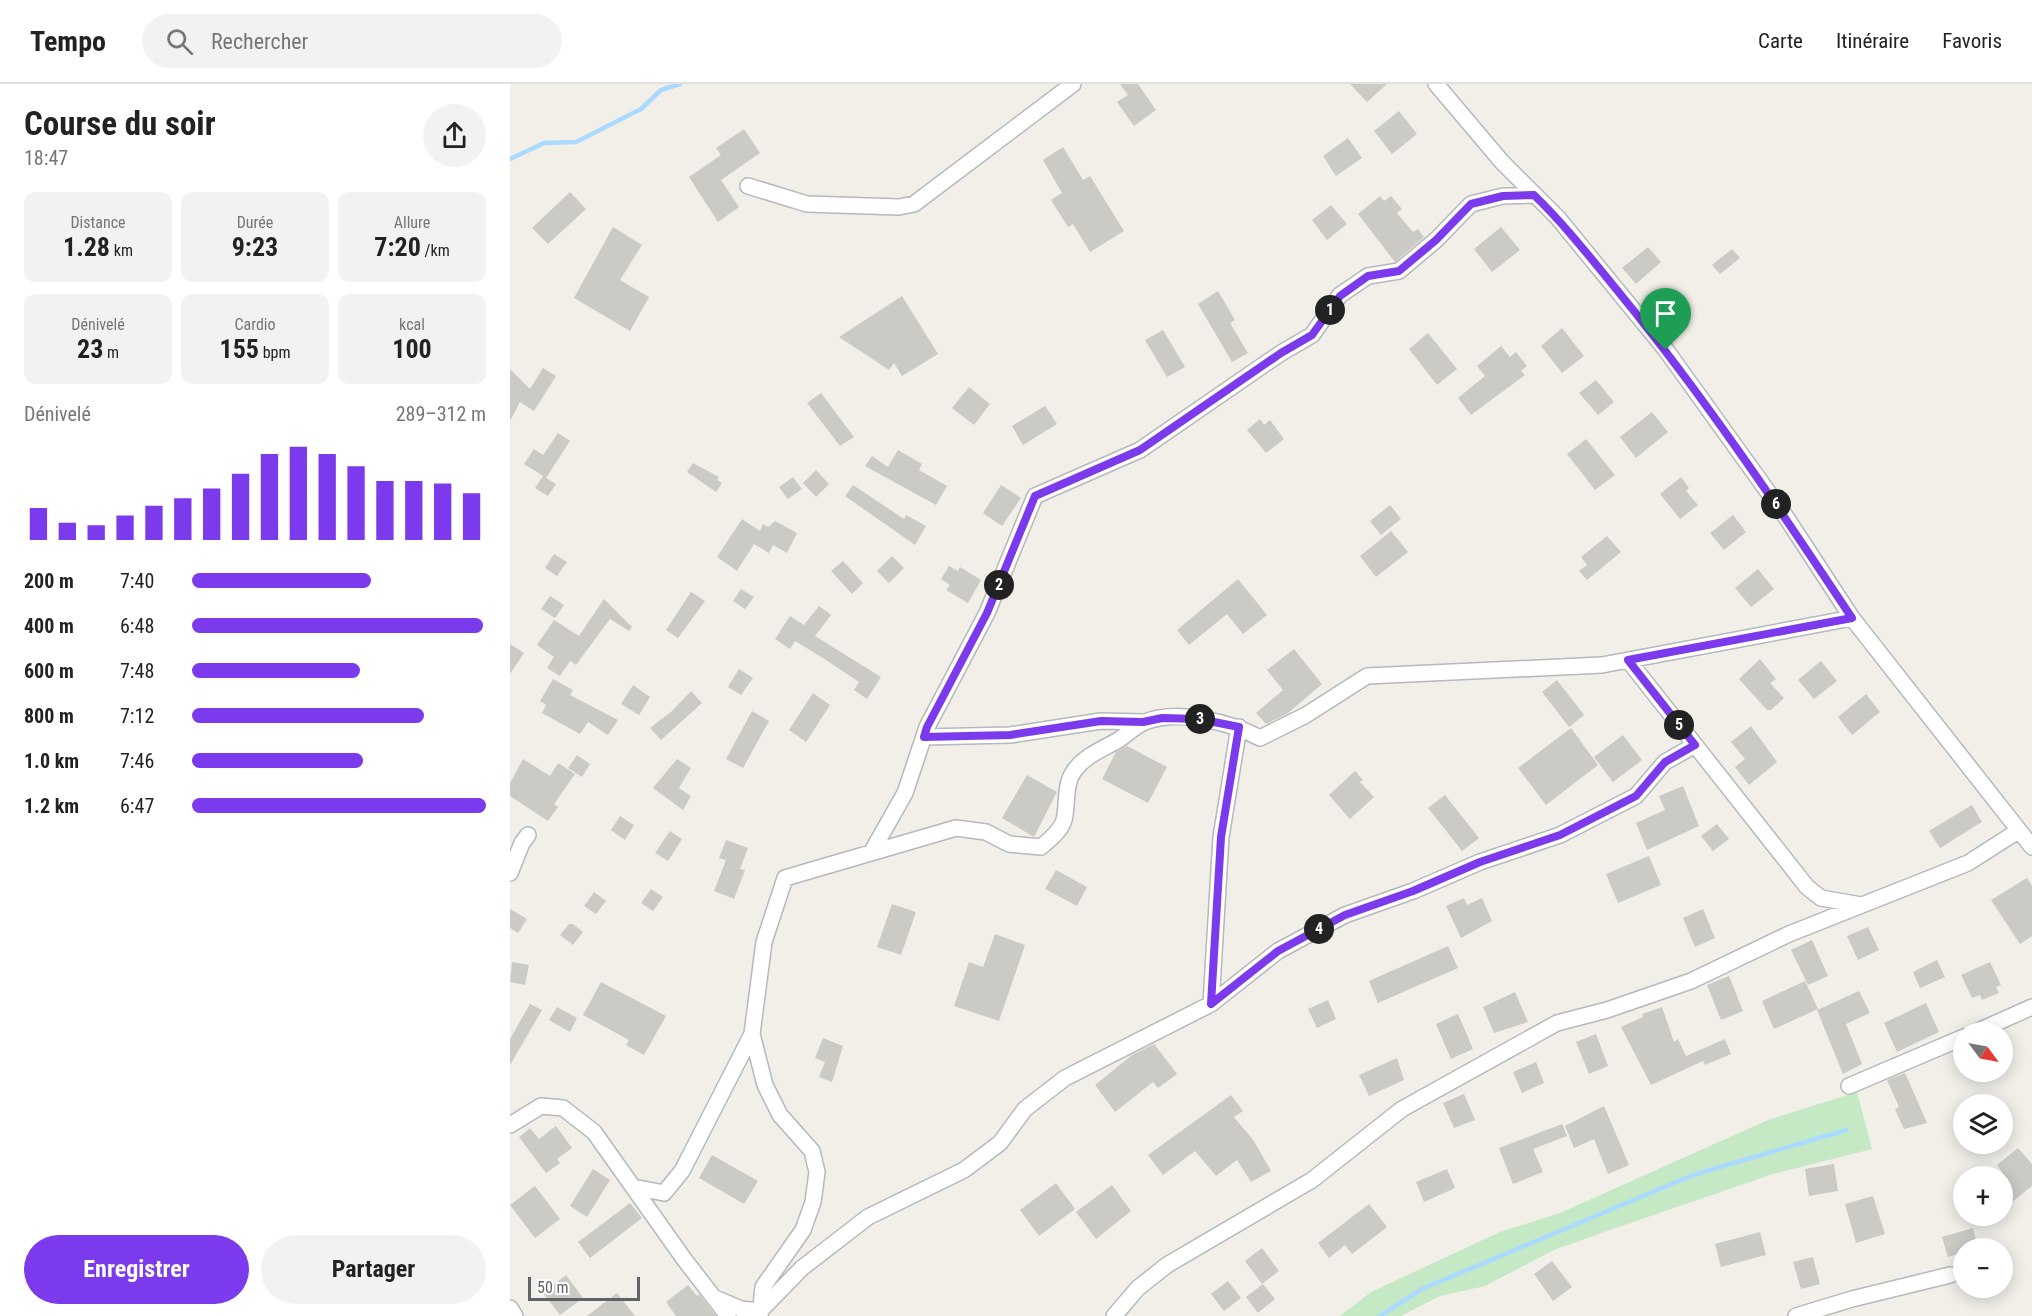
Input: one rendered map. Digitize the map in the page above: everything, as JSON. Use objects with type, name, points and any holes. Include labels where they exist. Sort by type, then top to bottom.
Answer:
[{"type":"street","points":[[748,186],[807,204],[899,207],[914,204],[1073,84]]},
{"type":"street","points":[[1436,84],[1502,162],[1558,218],[1666,350],[1786,517],[1852,618],[2032,847]]},
{"type":"street","points":[[871,853],[905,793],[924,737],[967,647],[987,613],[1035,496],[1140,450],[1281,353],[1312,335],[1340,296],[1368,276],[1399,271],[1436,240],[1471,204],[1503,196],[1534,195]]},
{"type":"street","points":[[924,737],[1010,735],[1101,721],[1143,722],[1162,718],[1180,718],[1239,727],[1260,738],[1306,715],[1367,676],[1602,665],[1852,618]]},
{"type":"street","points":[[1628,660],[1807,886],[1821,898],[1861,905]]},
{"type":"street","points":[[633,1187],[664,1193],[682,1171],[752,1034],[764,942],[785,878],[956,828],[986,832],[1009,844],[1041,848],[1054,836],[1064,820],[1066,796],[1072,772],[1087,757],[1125,737],[1143,722]]},
{"type":"street","points":[[1211,1004],[1221,837],[1239,727]]},
{"type":"street","points":[[760,1313],[802,1268],[868,1217],[964,1170],[1000,1143],[1025,1109],[1065,1078],[1211,1004],[1278,951],[1345,915],[1413,891],[1480,862],[1560,835],[1636,796],[1665,762],[1695,745]]},
{"type":"street","points":[[1114,1316],[1138,1288],[1167,1265],[1312,1180],[1402,1109],[1557,1023],[1607,1010],[1691,981],[1779,939],[1968,863],[2018,831]]},
{"type":"street","points":[[510,873],[522,843],[528,835]]},
{"type":"street","points":[[1998,1022],[2032,1007]]},
{"type":"street","points":[[752,1034],[765,1085],[780,1115],[812,1151],[817,1172],[813,1202],[803,1230],[763,1287],[760,1313]]},
{"type":"street","points":[[1849,1086],[1953,1042]]},
{"type":"street","points":[[510,1125],[542,1106],[563,1108],[594,1132],[728,1316]]},
{"type":"street","points":[[1796,1316],[1852,1299],[1950,1275]]},
{"type":"street","points":[[715,1298],[741,1309],[760,1313]]},
{"type":"street","points":[[510,1308],[515,1316]]},
{"type":"green space","points":[[1857,1092],[1872,1149],[1773,1174],[1607,1231],[1554,1250],[1485,1286],[1440,1296],[1401,1316],[1340,1316],[1371,1292],[1500,1232],[1560,1213],[1768,1120]]},
{"type":"building","points":[[1120,84],[1138,84],[1156,110],[1134,126],[1117,102],[1128,95]]},
{"type":"building","points":[[1350,84],[1387,84],[1367,102]]},
{"type":"building","points":[[1399,111],[1417,134],[1392,154],[1374,131]]},
{"type":"building","points":[[744,129],[760,153],[721,180],[739,207],[718,222],[689,177],[721,155],[716,148]]},
{"type":"building","points":[[1348,138],[1362,158],[1336,176],[1323,156]]},
{"type":"building","points":[[1063,147],[1083,180],[1090,176],[1124,231],[1090,252],[1073,224],[1068,227],[1051,200],[1062,193],[1043,160]]},
{"type":"building","points":[[570,192],[586,209],[548,244],[532,228]]},
{"type":"building","points":[[1380,196],[1384,201],[1391,196],[1402,209],[1397,213],[1413,232],[1418,229],[1424,237],[1395,262],[1358,214]]},
{"type":"building","points":[[1331,205],[1347,224],[1327,240],[1312,220]]},
{"type":"building","points":[[613,227],[642,245],[620,280],[649,297],[630,331],[574,298]]},
{"type":"building","points":[[1501,227],[1520,250],[1492,272],[1474,249]]},
{"type":"building","points":[[1648,247],[1661,262],[1636,284],[1622,268]]},
{"type":"building","points":[[1732,249],[1740,258],[1720,274],[1712,265]]},
{"type":"building","points":[[1218,291],[1235,320],[1230,323],[1248,353],[1232,362],[1198,304]]},
{"type":"building","points":[[902,296],[938,354],[902,376],[894,363],[889,370],[839,337]]},
{"type":"building","points":[[1562,328],[1584,356],[1562,373],[1541,346]]},
{"type":"building","points":[[1163,330],[1185,367],[1167,377],[1145,340]]},
{"type":"building","points":[[1428,333],[1457,369],[1437,385],[1409,349]]},
{"type":"building","points":[[1501,346],[1510,357],[1516,352],[1527,366],[1521,371],[1525,375],[1471,415],[1458,398],[1485,376],[1477,366]]},
{"type":"building","points":[[543,368],[556,376],[534,411],[520,402],[510,421],[510,369],[530,389]]},
{"type":"building","points":[[1596,380],[1614,402],[1598,415],[1579,393]]},
{"type":"building","points":[[969,387],[990,404],[974,425],[952,408]]},
{"type":"building","points":[[821,393],[854,437],[840,446],[807,403]]},
{"type":"building","points":[[1045,406],[1057,424],[1023,445],[1012,426]]},
{"type":"building","points":[[1652,412],[1668,432],[1636,458],[1620,437]]},
{"type":"building","points":[[1260,419],[1264,425],[1270,420],[1284,439],[1266,453],[1247,430]]},
{"type":"building","points":[[558,433],[570,441],[546,478],[556,484],[548,496],[535,488],[543,476],[524,464],[534,449],[543,455]]},
{"type":"building","points":[[1586,439],[1615,475],[1595,490],[1567,454]]},
{"type":"building","points":[[898,450],[922,464],[919,470],[947,486],[936,505],[865,466],[872,456],[888,467]]},
{"type":"building","points":[[693,463],[719,477],[717,480],[722,483],[716,492],[687,472]]},
{"type":"building","points":[[816,470],[829,484],[816,497],[803,483]]},
{"type":"building","points":[[793,477],[802,489],[788,499],[779,487]]},
{"type":"building","points":[[1681,477],[1689,488],[1686,491],[1698,505],[1680,519],[1660,494]]},
{"type":"building","points":[[853,485],[904,519],[906,515],[926,526],[915,545],[845,496]]},
{"type":"building","points":[[1001,485],[1021,498],[1002,526],[983,513]]},
{"type":"building","points":[[1390,505],[1401,519],[1381,535],[1370,521]]},
{"type":"building","points":[[1733,515],[1746,532],[1724,550],[1710,533]]},
{"type":"building","points":[[742,519],[760,531],[763,524],[768,527],[775,521],[797,533],[787,553],[773,545],[769,553],[754,544],[737,571],[717,557]]},
{"type":"building","points":[[1391,531],[1408,552],[1376,577],[1360,556]]},
{"type":"building","points":[[1607,536],[1621,552],[1587,580],[1579,571],[1587,565],[1581,557]]},
{"type":"building","points":[[554,554],[567,562],[557,576],[545,568]]},
{"type":"building","points":[[892,556],[904,568],[889,583],[877,571]]},
{"type":"building","points":[[843,561],[863,583],[852,594],[831,571]]},
{"type":"building","points":[[949,566],[958,571],[960,567],[981,580],[968,603],[946,590],[950,585],[941,579]]},
{"type":"building","points":[[1758,569],[1774,589],[1751,607],[1735,588]]},
{"type":"building","points":[[1238,579],[1267,615],[1243,634],[1227,614],[1189,645],[1177,630]]},
{"type":"building","points":[[741,589],[754,597],[745,609],[733,601]]},
{"type":"building","points":[[691,592],[705,601],[678,638],[666,630]]},
{"type":"building","points":[[550,596],[564,605],[555,618],[541,609]]},
{"type":"building","points":[[604,599],[632,627],[629,631],[610,619],[576,665],[570,661],[560,676],[547,668],[554,657],[537,645],[554,620],[579,636]]},
{"type":"building","points":[[819,606],[831,615],[815,636],[881,677],[867,699],[854,690],[859,682],[826,660],[795,641],[790,649],[775,639],[790,616],[804,625]]},
{"type":"building","points":[[510,644],[524,653],[510,674]]},
{"type":"building","points":[[1294,649],[1322,684],[1287,714],[1266,724],[1256,713],[1283,690],[1267,670]]},
{"type":"building","points":[[1760,659],[1776,679],[1770,683],[1784,698],[1771,710],[1767,710],[1739,679]]},
{"type":"building","points":[[1821,661],[1837,681],[1814,699],[1798,680]]},
{"type":"building","points":[[739,669],[753,678],[741,695],[728,687]]},
{"type":"building","points":[[553,679],[573,690],[570,695],[618,720],[608,735],[588,722],[580,734],[542,713],[546,705],[540,701]]},
{"type":"building","points":[[1557,680],[1584,715],[1569,727],[1542,692]]},
{"type":"building","points":[[633,685],[650,697],[639,715],[621,704]]},
{"type":"building","points":[[691,691],[702,703],[661,740],[650,728],[672,711]]},
{"type":"building","points":[[813,693],[830,705],[806,742],[789,730]]},
{"type":"building","points":[[1866,694],[1880,712],[1852,735],[1838,717]]},
{"type":"building","points":[[752,711],[769,721],[743,768],[726,759]]},
{"type":"building","points":[[1751,726],[1777,762],[1749,785],[1735,767],[1745,759],[1731,742]]},
{"type":"building","points":[[1571,728],[1598,765],[1546,805],[1518,768]]},
{"type":"building","points":[[1623,735],[1642,760],[1613,782],[1594,757]]},
{"type":"building","points":[[1127,746],[1167,767],[1148,803],[1102,779],[1116,752]]},
{"type":"building","points":[[577,755],[590,764],[582,777],[568,768]]},
{"type":"building","points":[[523,759],[550,776],[558,763],[575,774],[554,804],[558,807],[548,821],[510,796],[510,783]]},
{"type":"building","points":[[677,759],[691,768],[679,788],[691,796],[683,810],[653,788]]},
{"type":"building","points":[[1355,771],[1363,780],[1360,782],[1374,797],[1350,819],[1329,795]]},
{"type":"building","points":[[1027,775],[1057,792],[1034,837],[1002,818]]},
{"type":"building","points":[[1683,786],[1699,826],[1647,850],[1636,823],[1665,810],[1659,796]]},
{"type":"building","points":[[1445,795],[1479,838],[1462,851],[1428,808]]},
{"type":"building","points":[[1972,805],[1982,822],[1940,848],[1929,831]]},
{"type":"building","points":[[620,816],[634,825],[625,840],[611,830]]},
{"type":"building","points":[[1717,824],[1729,839],[1713,851],[1701,836]]},
{"type":"building","points":[[670,831],[682,839],[668,861],[655,853]]},
{"type":"building","points":[[726,840],[748,848],[740,869],[745,870],[734,899],[714,891],[726,860],[719,858]]},
{"type":"building","points":[[1649,856],[1661,885],[1618,903],[1606,874]]},
{"type":"building","points":[[1056,870],[1087,887],[1077,906],[1045,889]]},
{"type":"building","points":[[2027,878],[2032,886],[2032,936],[2020,944],[1991,900]]},
{"type":"building","points":[[651,889],[663,897],[653,911],[641,903]]},
{"type":"building","points":[[594,892],[606,901],[596,914],[584,906]]},
{"type":"building","points":[[1464,898],[1467,905],[1482,898],[1492,921],[1461,938],[1446,906]]},
{"type":"building","points":[[892,904],[916,912],[901,955],[877,947]]},
{"type":"building","points":[[510,909],[527,919],[518,933],[510,928]]},
{"type":"building","points":[[1703,909],[1715,938],[1695,947],[1683,918]]},
{"type":"building","points":[[569,924],[573,924],[583,932],[573,945],[560,935]]},
{"type":"building","points":[[1868,927],[1879,950],[1858,960],[1847,936]]},
{"type":"building","points":[[995,934],[1025,945],[999,1021],[954,1006],[969,962],[983,967]]},
{"type":"building","points":[[1812,940],[1828,976],[1808,985],[1791,950]]},
{"type":"building","points":[[1448,946],[1458,968],[1378,1003],[1369,981]]},
{"type":"building","points":[[1937,960],[1945,977],[1920,988],[1913,972]]},
{"type":"building","points":[[512,962],[529,965],[525,985],[510,982]]},
{"type":"building","points":[[1990,962],[2001,985],[1996,987],[1999,993],[1982,1000],[1980,995],[1972,998],[1961,975]]},
{"type":"building","points":[[1729,976],[1743,1011],[1721,1020],[1707,985]]},
{"type":"building","points":[[1805,981],[1818,1009],[1774,1029],[1762,1001]]},
{"type":"building","points":[[601,982],[666,1016],[644,1055],[626,1045],[629,1040],[583,1015]]},
{"type":"building","points":[[1859,991],[1870,1013],[1846,1024],[1862,1064],[1843,1074],[1817,1010]]},
{"type":"building","points":[[1515,992],[1528,1022],[1494,1033],[1483,1007]]},
{"type":"building","points":[[1328,1000],[1336,1019],[1317,1028],[1308,1009]]},
{"type":"building","points":[[1926,1003],[1939,1032],[1897,1052],[1884,1023]]},
{"type":"building","points":[[530,1004],[542,1010],[510,1065],[510,1039]]},
{"type":"building","points":[[557,1007],[577,1018],[570,1032],[549,1020]]},
{"type":"building","points":[[1662,1007],[1674,1042],[1678,1039],[1686,1056],[1725,1039],[1731,1054],[1705,1065],[1703,1061],[1651,1085],[1621,1027],[1643,1017],[1642,1014]]},
{"type":"building","points":[[1458,1014],[1473,1049],[1451,1059],[1436,1024]]},
{"type":"building","points":[[1596,1034],[1608,1066],[1589,1074],[1576,1042]]},
{"type":"building","points":[[823,1038],[843,1046],[832,1082],[819,1077],[825,1062],[815,1058]]},
{"type":"building","points":[[1154,1044],[1177,1074],[1158,1088],[1153,1082],[1115,1112],[1095,1085],[1132,1055]]},
{"type":"building","points":[[1397,1058],[1404,1080],[1369,1096],[1359,1075]]},
{"type":"building","points":[[1536,1062],[1544,1083],[1522,1093],[1513,1072]]},
{"type":"building","points":[[1905,1073],[1927,1123],[1904,1129],[1895,1109],[1899,1107],[1887,1080]]},
{"type":"building","points":[[1464,1094],[1475,1120],[1454,1128],[1443,1103]]},
{"type":"building","points":[[1231,1095],[1243,1111],[1234,1117],[1254,1141],[1271,1171],[1251,1182],[1237,1160],[1216,1176],[1195,1151],[1163,1175],[1148,1155]]},
{"type":"building","points":[[1604,1106],[1629,1165],[1608,1174],[1594,1139],[1574,1148],[1565,1126]]},
{"type":"building","points":[[1562,1124],[1567,1136],[1533,1149],[1543,1172],[1513,1184],[1499,1148]]},
{"type":"building","points":[[556,1126],[572,1148],[557,1159],[560,1163],[546,1173],[519,1137],[530,1128],[539,1139]]},
{"type":"building","points":[[2018,1148],[2032,1164],[2032,1186],[2013,1201],[2013,1166],[1997,1165]]},
{"type":"building","points":[[712,1155],[758,1181],[744,1204],[699,1178]]},
{"type":"building","points":[[1834,1164],[1838,1191],[1809,1196],[1805,1169]]},
{"type":"building","points":[[593,1169],[610,1180],[587,1217],[570,1206]]},
{"type":"building","points":[[1447,1169],[1455,1188],[1424,1202],[1416,1182]]},
{"type":"building","points":[[1056,1183],[1075,1209],[1039,1236],[1020,1210]]},
{"type":"building","points":[[1112,1185],[1131,1211],[1096,1239],[1076,1212]]},
{"type":"building","points":[[535,1186],[560,1219],[535,1238],[510,1205]]},
{"type":"building","points":[[1873,1196],[1885,1234],[1856,1243],[1845,1204]]},
{"type":"building","points":[[630,1203],[642,1218],[590,1258],[578,1242]]},
{"type":"building","points":[[1369,1204],[1387,1227],[1352,1254],[1345,1245],[1329,1258],[1318,1243]]},
{"type":"building","points":[[1973,1228],[1976,1238],[1953,1238],[1953,1255],[1948,1257],[1942,1237]]},
{"type":"building","points":[[1760,1232],[1766,1255],[1721,1267],[1715,1244]]},
{"type":"building","points":[[1262,1248],[1279,1271],[1262,1284],[1245,1261]]},
{"type":"building","points":[[1813,1257],[1820,1284],[1801,1289],[1793,1262]]},
{"type":"building","points":[[1552,1261],[1572,1287],[1553,1301],[1534,1274]]},
{"type":"building","points":[[566,1275],[583,1298],[560,1315],[543,1293]]},
{"type":"building","points":[[1228,1281],[1241,1298],[1224,1311],[1211,1294]]},
{"type":"building","points":[[1263,1284],[1275,1299],[1258,1313],[1246,1297]]},
{"type":"building","points":[[688,1285],[697,1296],[699,1294],[716,1316],[676,1316],[666,1302]]},
{"type":"building","points":[[617,1293],[635,1316],[587,1316]]},
{"type":"waterway","points":[[510,159],[544,143],[576,142],[641,109],[661,90],[680,84]]},
{"type":"waterway","points":[[1380,1316],[1422,1289],[1693,1175],[1846,1130]]},
{"type":"route","points":[[1534,195],[1558,218],[1666,350],[1786,517],[1852,618],[1628,660],[1695,745],[1665,762],[1636,796],[1560,835],[1480,862],[1413,891],[1345,915],[1278,951],[1211,1004],[1221,837],[1239,727],[1199,719],[1162,718],[1143,722],[1101,721],[1010,735],[924,737],[967,647],[987,613],[1035,496],[1140,450],[1281,353],[1312,335],[1340,296],[1368,276],[1399,271],[1436,240],[1471,204],[1503,196],[1534,195]]}]
